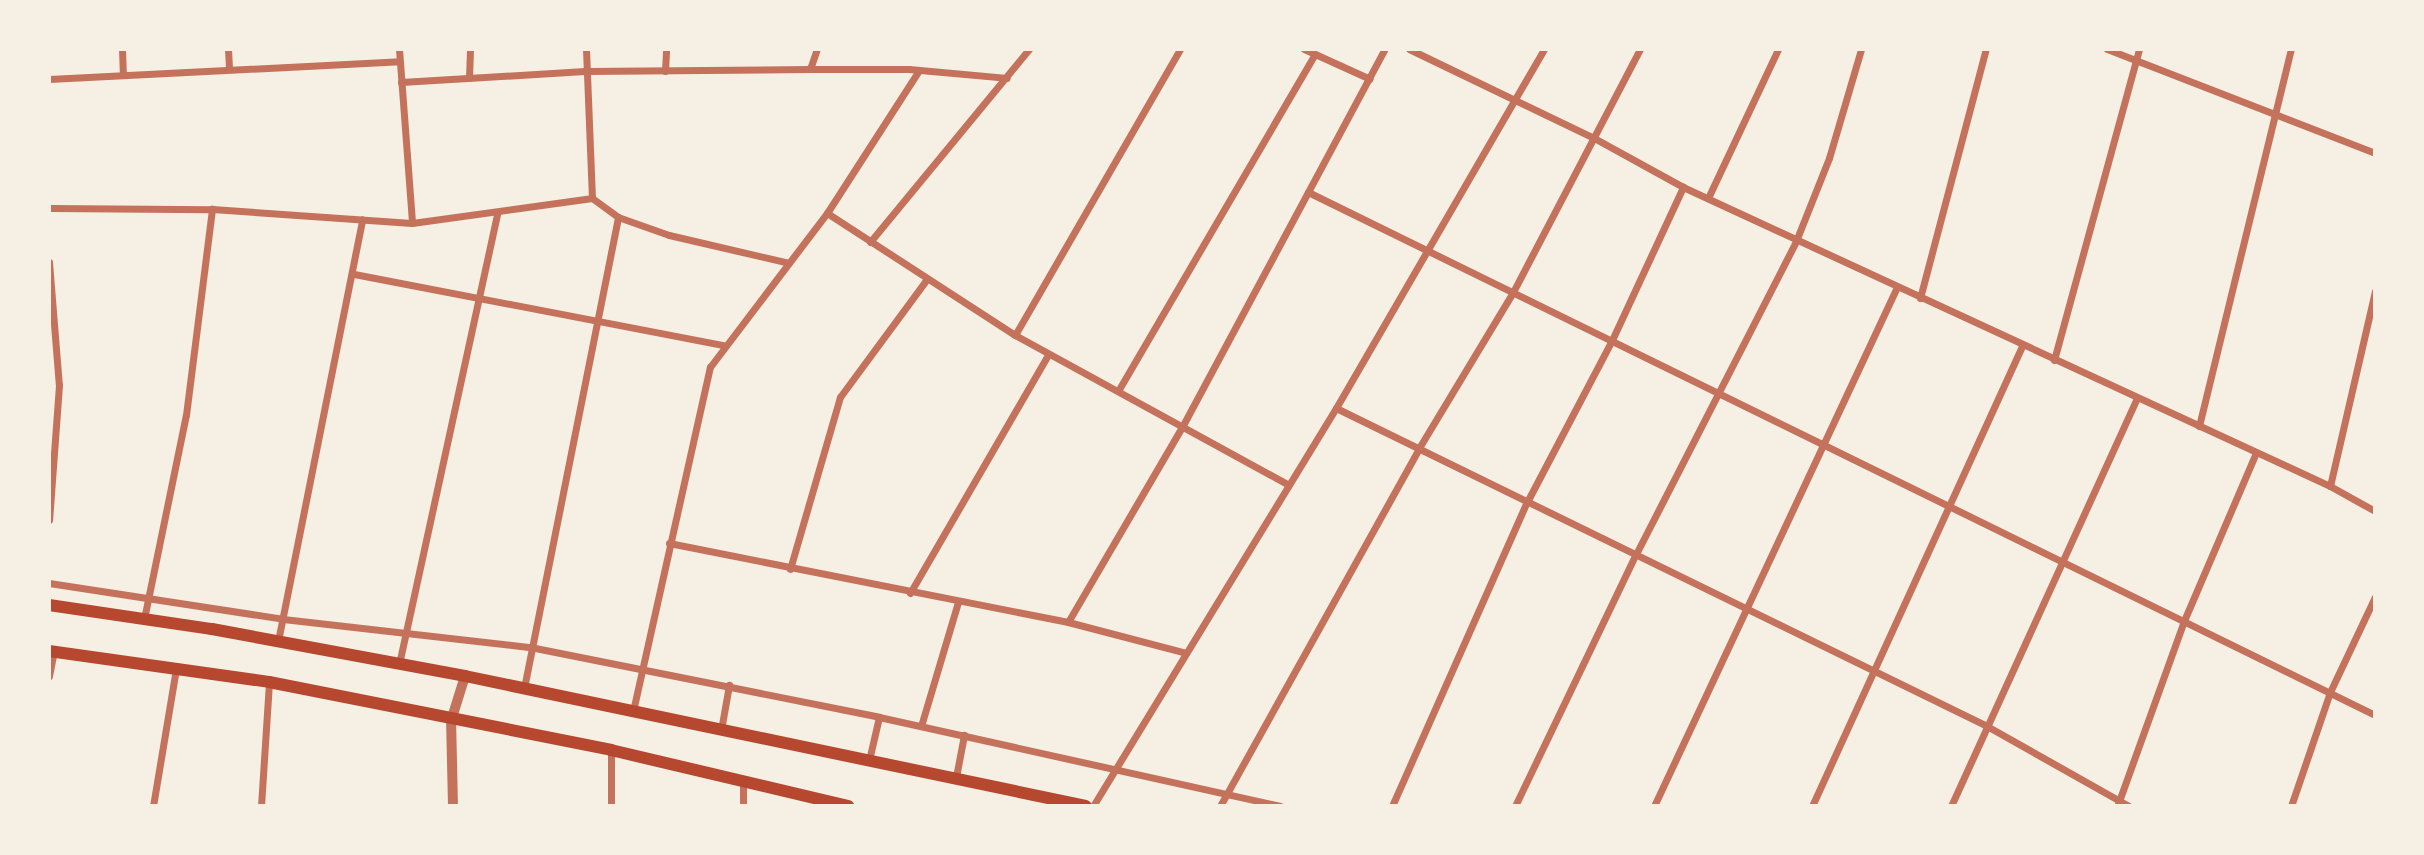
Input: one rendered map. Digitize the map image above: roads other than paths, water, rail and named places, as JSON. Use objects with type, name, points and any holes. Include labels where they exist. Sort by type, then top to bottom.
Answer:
[{"type":"main road","points":[[49,606],[278,641],[465,676],[1086,806]]},
{"type":"main road","points":[[51,651],[269,682],[451,721],[611,750],[743,784],[848,806]]},
{"type":"street","points":[[122,49],[123,73]]},
{"type":"street","points":[[228,49],[229,68]]},
{"type":"street","points":[[398,49],[412,223]]},
{"type":"street","points":[[469,78],[470,49]]},
{"type":"street","points":[[586,49],[592,198]]},
{"type":"street","points":[[665,71],[666,49]]},
{"type":"street","points":[[810,69],[817,49]]},
{"type":"street","points":[[870,242],[1029,49]]},
{"type":"street","points":[[1014,335],[1180,49]]},
{"type":"street","points":[[1304,49],[1370,79]]},
{"type":"street","points":[[1068,622],[1182,427],[1385,49]]},
{"type":"street","points":[[1409,49],[1594,138],[1683,187],[2022,346],[2330,486],[2375,511]]},
{"type":"street","points":[[1093,806],[1429,252],[1544,49]]},
{"type":"street","points":[[1220,806],[1224,793],[1419,448],[1513,292],[1640,49]]},
{"type":"street","points":[[1708,198],[1778,49]]},
{"type":"street","points":[[1515,806],[1716,393],[1796,241],[1829,158],[1861,49]]},
{"type":"street","points":[[1920,298],[1986,49]]},
{"type":"street","points":[[2107,49],[2375,153]]},
{"type":"street","points":[[2054,360],[2138,49]]},
{"type":"street","points":[[2199,426],[2291,49]]},
{"type":"street","points":[[1118,391],[1315,54]]},
{"type":"street","points":[[49,79],[123,73],[400,61]]},
{"type":"street","points":[[401,82],[585,71],[810,69],[919,70],[1007,78]]},
{"type":"street","points":[[633,711],[703,385],[723,345],[827,213],[919,70]]},
{"type":"street","points":[[1392,806],[1528,502],[1612,340],[1683,187]]},
{"type":"street","points":[[1308,192],[2375,715]]},
{"type":"street","points":[[49,208],[212,209],[412,223],[592,198],[618,216],[718,250],[789,263]]},
{"type":"street","points":[[144,619],[186,415],[212,209]]},
{"type":"street","points":[[398,664],[497,213]]},
{"type":"street","points":[[827,213],[1014,335],[1289,485]]},
{"type":"street","points":[[524,688],[595,320],[618,216]]},
{"type":"street","points":[[278,641],[354,274],[362,219]]},
{"type":"street","points":[[49,262],[59,385],[49,520]]},
{"type":"street","points":[[354,274],[723,345]]},
{"type":"street","points":[[790,569],[841,397],[927,279]]},
{"type":"street","points":[[1654,806],[1821,444],[1897,287]]},
{"type":"street","points":[[2330,486],[2375,291]]},
{"type":"street","points":[[1812,806],[1872,669],[2022,346]]},
{"type":"street","points":[[910,593],[1048,355]]},
{"type":"street","points":[[1951,806],[1985,724],[2063,564],[2137,398]]},
{"type":"street","points":[[1336,408],[1985,724],[2118,804],[2129,806]]},
{"type":"street","points":[[2118,804],[2183,623],[2256,453]]},
{"type":"street","points":[[668,543],[958,603],[1068,622],[1186,653]]},
{"type":"street","points":[[49,583],[283,619],[530,648],[642,668],[964,735],[1280,806]]},
{"type":"street","points":[[2291,806],[2330,692],[2375,597]]},
{"type":"street","points":[[921,726],[958,603]]},
{"type":"street","points":[[49,676],[51,651]]},
{"type":"street","points":[[153,806],[176,668]]},
{"type":"street","points":[[453,806],[451,721],[465,676]]},
{"type":"street","points":[[261,806],[269,682]]},
{"type":"street","points":[[721,730],[729,685]]},
{"type":"street","points":[[869,760],[879,717]]},
{"type":"street","points":[[956,777],[964,735]]},
{"type":"street","points":[[611,750],[611,806]]},
{"type":"street","points":[[743,784],[743,806]]}]
